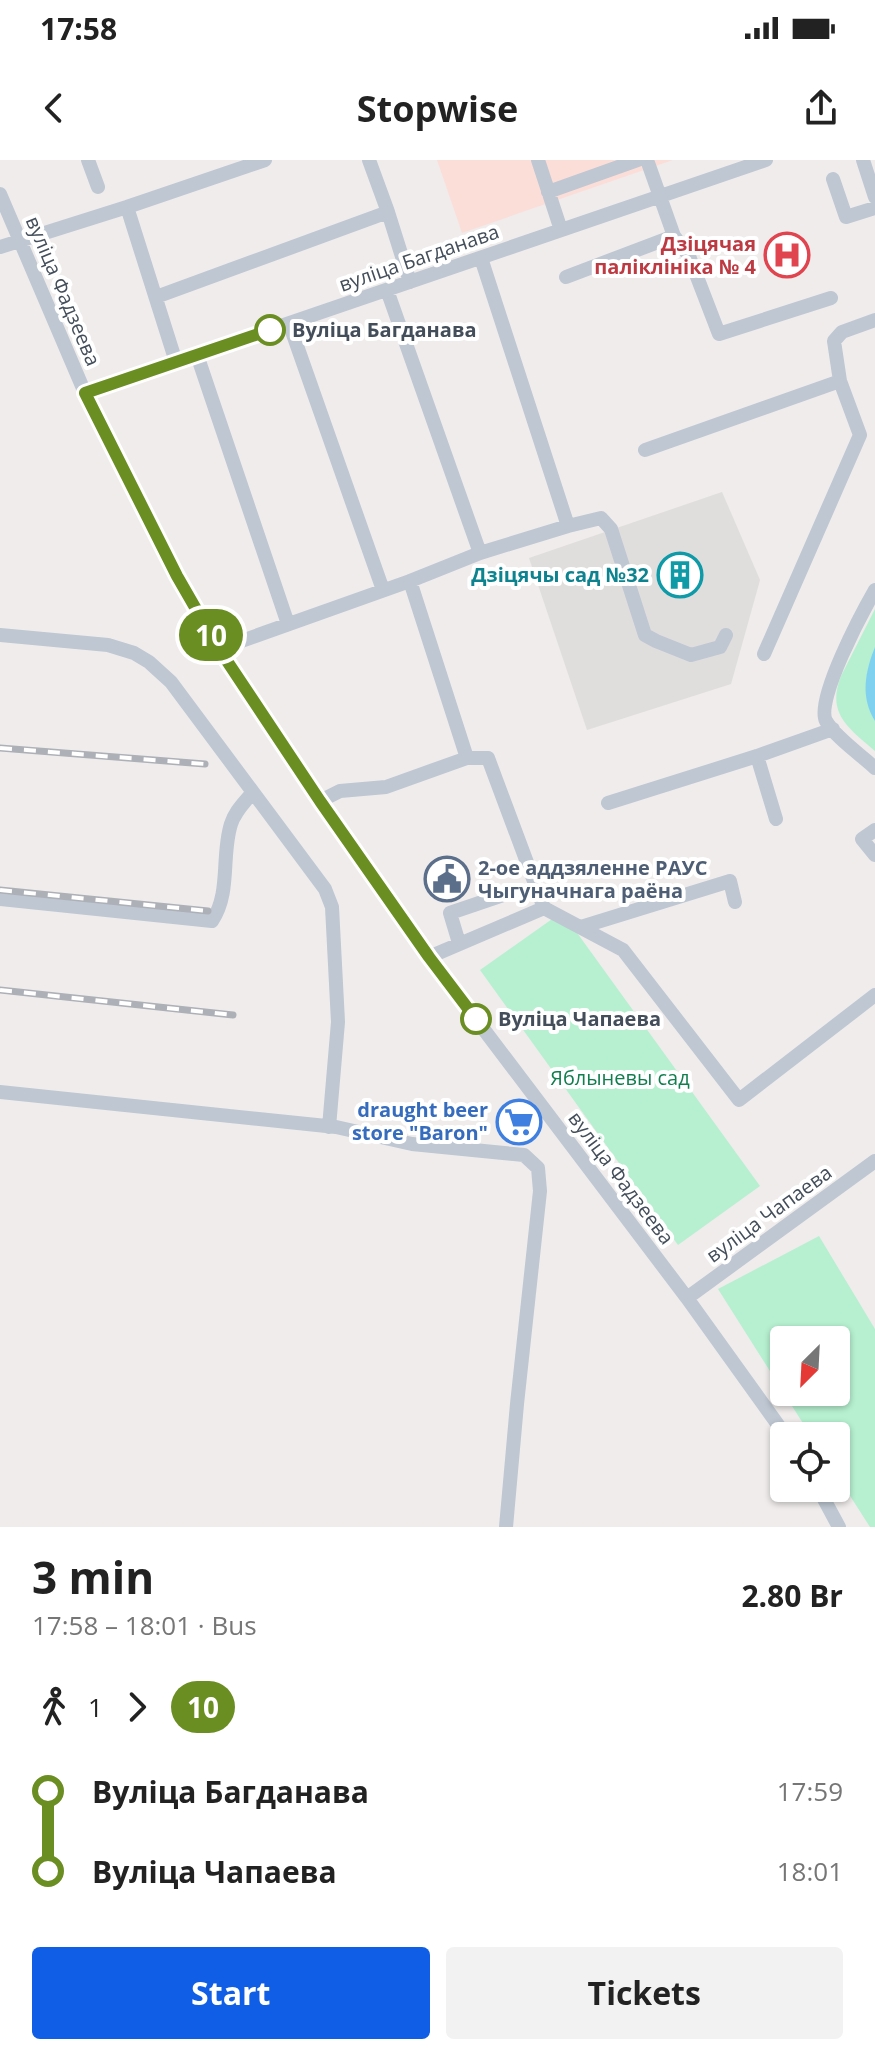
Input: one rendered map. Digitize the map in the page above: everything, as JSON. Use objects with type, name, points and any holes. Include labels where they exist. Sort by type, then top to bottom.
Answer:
[{"type":"street","points":[[0,247],[265,160]]},
{"type":"street","points":[[369,160],[410,282]]},
{"type":"street","points":[[538,160],[561,230]]},
{"type":"street","points":[[548,192],[638,160]]},
{"type":"street","points":[[647,160],[674,236],[689,256],[719,334],[831,298]]},
{"type":"street","name":"вуліца Багданава","points":[[85,393],[766,160]]},
{"type":"street","points":[[863,160],[875,197]]},
{"type":"street","points":[[91,161],[98,187]]},
{"type":"street","points":[[833,179],[846,217],[875,208]]},
{"type":"street","name":"вуліца Фадзеева","points":[[0,194],[85,393],[177,576],[219,649],[429,957],[687,1298],[776,1422]]},
{"type":"street","points":[[127,207],[176,362]]},
{"type":"street","points":[[156,297],[388,212]]},
{"type":"street","points":[[566,277],[674,236]]},
{"type":"street","points":[[481,258],[568,526]]},
{"type":"street","points":[[387,290],[480,553]]},
{"type":"street","points":[[764,654],[860,435],[840,381],[834,341],[842,332],[875,320]]},
{"type":"street","points":[[289,323],[383,590]]},
{"type":"street","points":[[197,355],[288,624]]},
{"type":"street","points":[[645,450],[840,381]]},
{"type":"street","points":[[219,649],[480,553],[601,518],[611,529],[645,635],[691,655],[720,647],[726,635]]},
{"type":"street","points":[[410,581],[467,758]]},
{"type":"street","points":[[875,590],[830,684],[824,717],[875,768]]},
{"type":"street","points":[[0,635],[108,645],[134,653],[149,662],[171,682],[325,889],[332,907],[338,1022],[329,1127]]},
{"type":"street","points":[[608,803],[833,729]]},
{"type":"street","points":[[757,756],[776,819]]},
{"type":"street","points":[[320,801],[340,791],[386,787],[467,758],[488,758],[544,908],[623,950],[739,1100],[875,995]]},
{"type":"street","points":[[0,899],[212,921],[221,908],[230,827],[236,811],[252,793]]},
{"type":"street","points":[[875,830],[862,839],[875,855]]},
{"type":"street","points":[[581,927],[730,881],[735,902]]},
{"type":"street","points":[[459,943],[450,913],[503,895]]},
{"type":"street","points":[[429,957],[544,908]]},
{"type":"street","points":[[0,1092],[329,1127],[412,1144],[524,1155],[538,1168],[540,1191],[506,1527]]},
{"type":"street","name":"вуліца Чапаева","points":[[687,1298],[875,1161]]},
{"type":"street","points":[[826,1502],[839,1527]]},
{"type":"shaded area","points":[[437,160],[673,160],[462,233]]},
{"type":"shaded area","points":[[722,492],[760,580],[731,684],[587,730],[529,558]]},
{"type":"green space","points":[[875,609],[875,751],[849,727],[836,701],[841,676]]},
{"type":"green space","name":"Яблыневы сад","points":[[562,912],[760,1186],[678,1245],[480,970]]},
{"type":"green space","points":[[819,1236],[875,1329],[875,1527],[870,1527],[850,1496],[850,1422],[802,1422],[792,1406],[850,1406],[850,1326],[770,1326],[770,1371],[718,1289]]},
{"type":"water","points":[[875,647],[875,721],[867,703],[866,684]]},
{"type":"railway","points":[[0,748],[205,764]]},
{"type":"railway","points":[[0,890],[208,911]]},
{"type":"railway","points":[[0,990],[233,1015]]},
{"type":"bus line","name":"10","points":[[270,330],[85,393],[177,576],[219,649],[320,801],[476,1019]]},
{"type":"place","name":"Дзіцячая паліклініка № 4","points":[[787,255]]},
{"type":"place","name":"Вуліца Багданава","points":[[270,330]]},
{"type":"place","name":"Дзіцячы сад №32","points":[[680,575]]},
{"type":"place","name":"2-ое аддзяленне РАУС Чыгуначнага раёна","points":[[447,879]]},
{"type":"place","name":"Вуліца Чапаева","points":[[476,1019]]},
{"type":"place","name":"draught beer store \"Baron\"","points":[[519,1122]]}]
